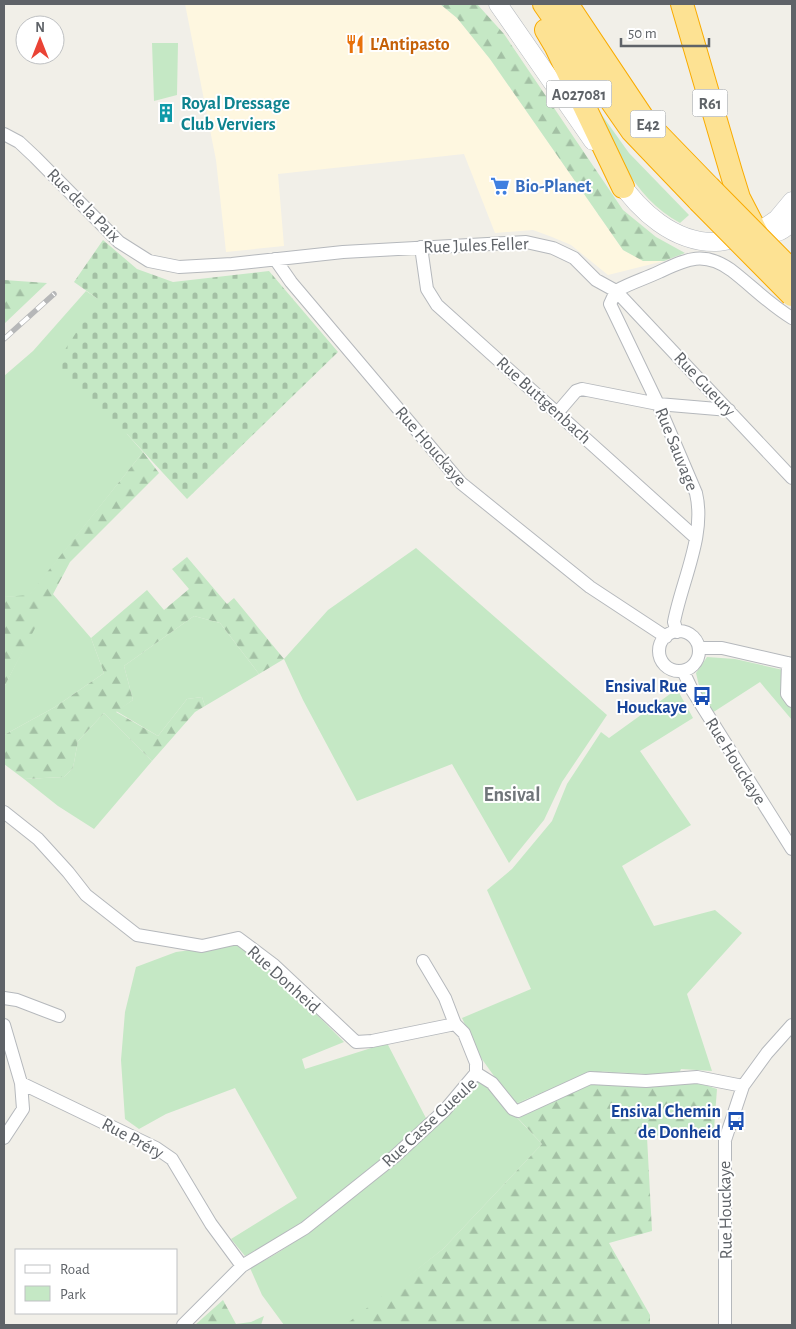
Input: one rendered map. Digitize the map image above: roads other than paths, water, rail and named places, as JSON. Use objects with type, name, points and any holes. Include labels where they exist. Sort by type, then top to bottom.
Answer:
[{"type":"highway","name":"A027081","points":[[529,4],[556,47],[623,187]]},
{"type":"highway","name":"E42","points":[[544,4],[632,131],[792,270]]},
{"type":"highway","name":"E42","points":[[567,4],[645,121],[704,194],[792,294]]},
{"type":"highway","name":"R61","points":[[682,4],[720,139],[742,202],[792,304]]},
{"type":"highway","name":"R61","points":[[757,233],[792,283]]},
{"type":"main road","points":[[498,4],[623,187],[649,215],[673,232],[686,238],[718,242],[757,233],[777,234],[789,212]]},
{"type":"main road","points":[[742,202],[761,214],[789,212]]},
{"type":"street","name":"Rue de la Paix","points":[[4,134],[19,142],[35,157],[119,242],[149,261],[178,267],[260,261]]},
{"type":"street","name":"Rue Jules Feller","points":[[260,261],[421,247],[512,242],[541,243],[574,258],[596,280],[616,291]]},
{"type":"street","name":"Rue Buttgenbach","points":[[421,247],[427,289],[431,297],[696,538]]},
{"type":"street","name":"Rue Houckaye","points":[[275,259],[291,282],[461,483],[590,587],[672,634]]},
{"type":"street","points":[[610,304],[616,291],[682,260],[698,259],[714,262],[730,269],[776,308],[792,318]]},
{"type":"street","name":"Rue Sauvage","points":[[596,280],[610,304],[658,404],[696,493],[699,507],[696,538],[677,602],[672,634]]},
{"type":"street","name":"Rue Gueury","points":[[616,291],[792,478]]},
{"type":"street","points":[[558,412],[576,391],[582,389],[658,404],[729,410]]},
{"type":"street","points":[[672,634],[691,636],[699,648],[696,663],[683,671],[676,671],[663,663],[660,650],[672,634]]},
{"type":"street","points":[[699,648],[722,648],[790,664],[787,694],[792,702]]},
{"type":"street","name":"Rue Houckaye","points":[[683,671],[692,690],[792,849]]},
{"type":"street","name":"Rue Donheid","points":[[4,812],[38,839],[86,895],[137,935],[202,946],[238,938],[274,966],[356,1042],[372,1041],[455,1024]]},
{"type":"street","points":[[423,961],[453,1013],[455,1024],[464,1033],[476,1063],[476,1074]]},
{"type":"street","points":[[4,998],[16,1000],[59,1016]]},
{"type":"street","points":[[4,1025],[21,1082],[23,1109],[4,1138]]},
{"type":"street","name":"Rue Houckaye","points":[[725,1325],[725,1140],[743,1086],[792,1025]]},
{"type":"street","name":"Rue Casse Gueule","points":[[183,1325],[238,1271],[304,1228],[394,1157],[445,1110],[476,1074],[492,1083],[513,1109],[518,1111],[590,1078],[646,1081],[697,1077],[743,1086]]},
{"type":"street","name":"Rue Préry","points":[[21,1082],[156,1148],[172,1159],[238,1271]]},
{"type":"railway","points":[[4,339],[54,294]]},
{"type":"place","name":"L'Antipasto","points":[[355,44]]},
{"type":"place","name":"Royal Dressage Club Verviers","points":[[166,113]]},
{"type":"place","name":"Bio-Planet","points":[[500,186]]},
{"type":"place","name":"Ensival Rue Houckaye","points":[[702,696]]},
{"type":"place","name":"Ensival Chemin de Donheid","points":[[736,1121]]},
{"type":"district","name":"Ensival","points":[[512,794]]}]
